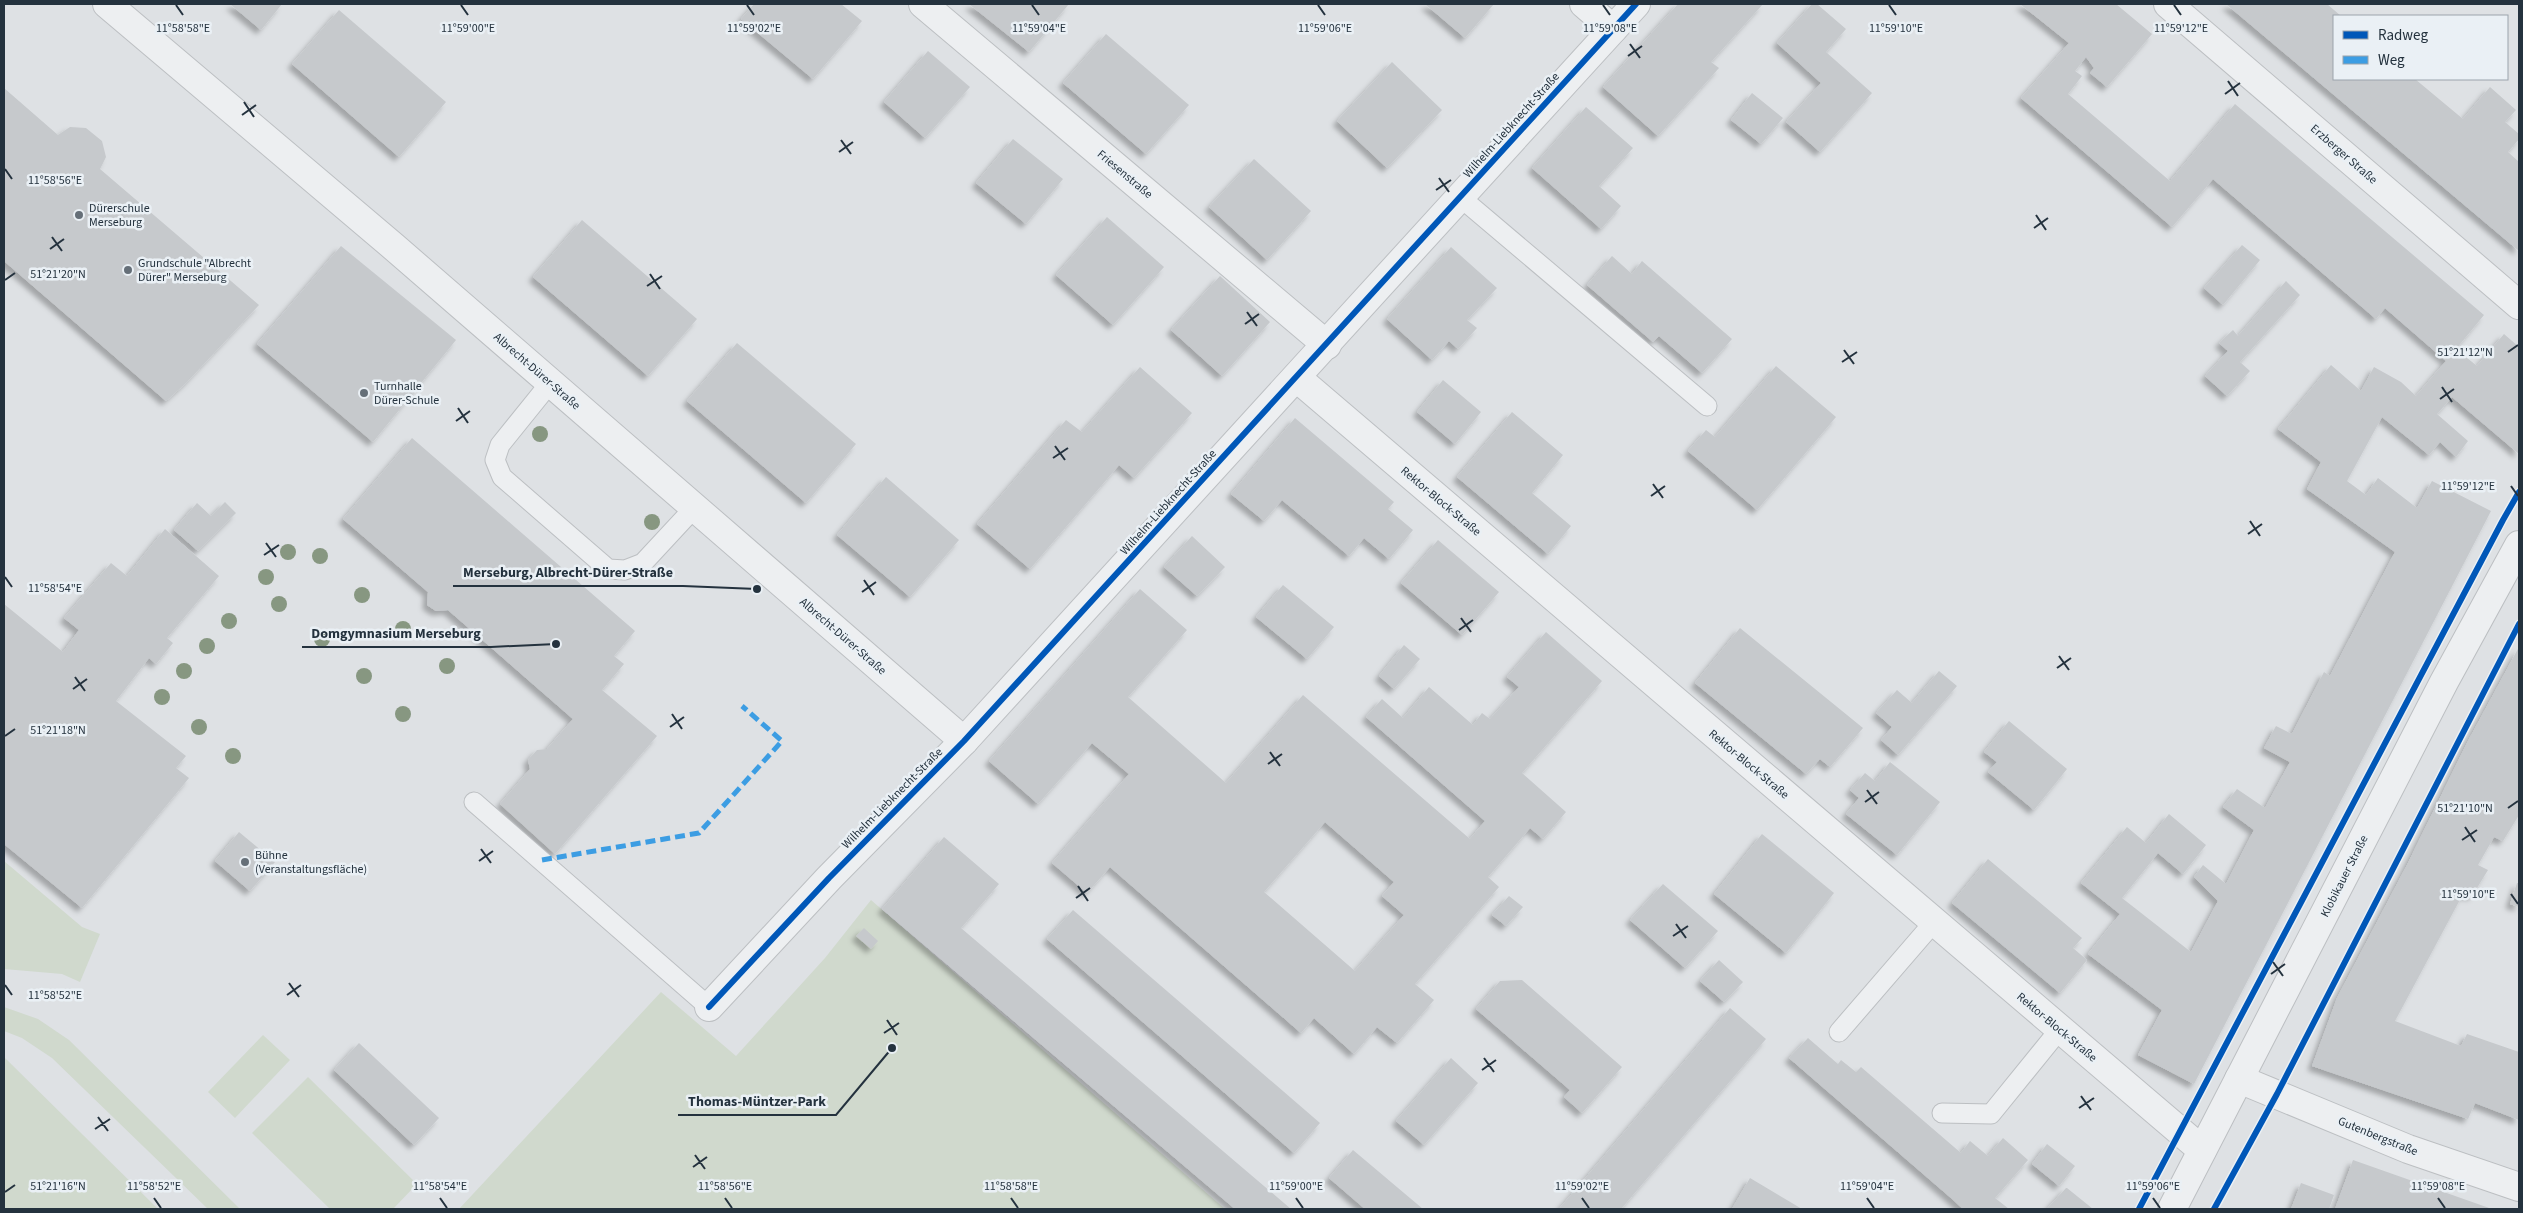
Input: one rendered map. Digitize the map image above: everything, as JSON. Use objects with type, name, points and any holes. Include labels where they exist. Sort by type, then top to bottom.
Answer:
[{"type":"street","name":"Albrecht-Dürer-Straße","points":[[107,4],[964,741]]},
{"type":"street","name":"Friesenstraße","points":[[923,4],[1327,345]]},
{"type":"street","points":[[1584,4],[1613,29]]},
{"type":"street","name":"Wilhelm-Liebknecht-Straße","points":[[709,1008],[829,878],[964,741],[1636,4]]},
{"type":"street","name":"Erzberger Straße","points":[[2168,4],[2519,305]]},
{"type":"street","name":"Rektor-Block-Straße","points":[[1296,378],[2202,1150]]},
{"type":"street","name":"Klobikauer Straße","points":[[2172,1209],[2444,682],[2519,545]]},
{"type":"street","name":"Gutenbergstraße","points":[[2239,1079],[2408,1149],[2519,1187]]},
{"type":"lane","points":[[1460,197],[1707,406]]},
{"type":"lane","points":[[550,383],[500,445],[495,460],[502,477],[608,569],[625,570],[643,563],[694,508]]},
{"type":"lane","points":[[474,802],[709,1008]]},
{"type":"lane","points":[[1839,1032],[1934,922]]},
{"type":"lane","points":[[1942,1113],[1991,1114],[2060,1029]]},
{"type":"shaded area","points":[[4,861],[82,927],[100,934],[80,982],[62,974],[4,969]]},
{"type":"shaded area","points":[[871,900],[1225,1209],[459,1209],[661,992],[736,1056],[825,958]]},
{"type":"shaded area","points":[[4,1007],[38,1019],[69,1040],[240,1209],[208,1209],[52,1058],[22,1038],[4,1031]]},
{"type":"shaded area","points":[[263,1035],[290,1060],[235,1118],[208,1092]]},
{"type":"shaded area","points":[[4,1057],[158,1209],[4,1209]]},
{"type":"shaded area","points":[[308,1077],[417,1184],[393,1209],[330,1209],[252,1133]]},
{"type":"building","points":[[230,4],[282,4],[261,30]]},
{"type":"building","points":[[754,4],[841,4],[862,21],[813,79],[741,19]]},
{"type":"building","points":[[969,4],[1069,4],[1029,52]]},
{"type":"building","points":[[1425,4],[1494,4],[1465,38]]},
{"type":"building","points":[[1678,4],[1763,4],[1711,62],[1719,68],[1658,136],[1603,87]]},
{"type":"building","points":[[1812,4],[1817,4],[1846,29],[1826,52],[1872,93],[1820,152],[1786,122],[1821,83],[1777,43]]},
{"type":"building","points":[[2020,4],[2116,4],[2152,34],[2107,87],[2090,73],[2094,68],[2086,57],[2075,71],[2082,76],[2068,94],[2170,181],[2235,104],[2484,315],[2456,349],[2477,366],[2504,334],[2519,347],[2519,454],[2452,397],[2437,414],[2468,441],[2456,457],[2440,442],[2429,455],[2382,417],[2347,481],[2366,495],[2378,478],[2417,508],[2432,481],[2491,511],[2194,1084],[2138,1055],[2162,1010],[2088,954],[2120,914],[2081,883],[2127,827],[2146,843],[2169,814],[2206,845],[2183,874],[2158,853],[2122,898],[2191,952],[2218,901],[2194,877],[2203,865],[2226,884],[2254,830],[2223,807],[2237,789],[2265,808],[2290,762],[2264,748],[2276,726],[2292,734],[2324,672],[2330,676],[2395,552],[2307,489],[2321,462],[2278,429],[2331,365],[2361,391],[2374,367],[2401,382],[2416,396],[2446,361],[2385,308],[2376,319],[2213,179],[2172,227],[2021,98],[2069,43]]},
{"type":"building","points":[[2226,4],[2327,4],[2340,15],[2333,15],[2333,80],[2416,80],[2463,119],[2490,87],[2516,110],[2505,122],[2519,134],[2519,139],[2508,152],[2519,162],[2519,251]]},
{"type":"building","points":[[339,10],[446,102],[399,157],[292,64]]},
{"type":"building","points":[[1106,34],[1189,105],[1146,154],[1063,83]]},
{"type":"building","points":[[928,51],[970,87],[925,138],[884,102]]},
{"type":"building","points":[[1392,62],[1442,110],[1387,168],[1337,121]]},
{"type":"building","name":"Dürerschule Merseburg","points":[[4,88],[58,135],[70,127],[86,128],[102,141],[106,157],[100,169],[259,305],[187,382],[166,401],[4,261]]},
{"type":"building","points":[[1752,93],[1783,118],[1761,144],[1731,120]]},
{"type":"building","points":[[1586,107],[1633,148],[1599,186],[1621,206],[1601,229],[1532,168]]},
{"type":"building","points":[[1013,139],[1063,179],[1026,224],[976,183]]},
{"type":"building","points":[[1254,159],[1311,211],[1267,260],[1209,207]]},
{"type":"building","points":[[1107,217],[1164,267],[1113,325],[1056,275]]},
{"type":"building","points":[[582,220],[697,319],[648,376],[533,277]]},
{"type":"building","points":[[2242,245],[2260,260],[2223,305],[2204,288]]},
{"type":"building","name":"Turnhalle Dürer-Schule","points":[[341,246],[456,340],[373,442],[257,344]]},
{"type":"building","points":[[1451,247],[1497,288],[1467,320],[1477,328],[1458,349],[1449,341],[1432,360],[1387,319]]},
{"type":"building","points":[[1612,256],[1632,274],[1642,261],[1732,339],[1702,373],[1659,336],[1653,342],[1587,285]]},
{"type":"building","points":[[1220,276],[1270,322],[1222,376],[1171,330]]},
{"type":"building","points":[[2286,281],[2300,295],[2240,362],[2250,371],[2227,396],[2205,376],[2228,351],[2219,343],[2233,330],[2238,336]]},
{"type":"building","points":[[737,343],[856,444],[806,503],[687,401]]},
{"type":"building","points":[[1776,366],[1836,417],[1757,510],[1688,451],[1706,430],[1715,437]]},
{"type":"building","points":[[1140,367],[1192,413],[1134,478],[1119,465],[1030,569],[977,524],[1066,420],[1082,432]]},
{"type":"building","points":[[1443,380],[1481,412],[1455,444],[1417,412]]},
{"type":"building","points":[[1512,412],[1563,455],[1532,493],[1571,526],[1548,554],[1457,477]]},
{"type":"building","points":[[1295,418],[1394,502],[1388,509],[1413,530],[1389,559],[1364,538],[1349,556],[1282,500],[1264,521],[1231,494]]},
{"type":"building","points":[[412,438],[635,631],[614,656],[624,664],[602,690],[657,736],[555,854],[500,804],[530,769],[528,760],[537,750],[547,749],[573,719],[448,610],[436,611],[427,605],[428,592],[343,519]]},
{"type":"building","points":[[886,477],[959,540],[910,597],[837,535]]},
{"type":"building","points":[[225,502],[236,513],[198,551],[174,530],[197,503],[211,516]]},
{"type":"building","points":[[165,529],[219,576],[167,638],[173,643],[156,664],[149,658],[116,701],[186,756],[176,768],[189,778],[82,908],[4,844],[4,604],[63,652],[79,630],[64,618],[111,563],[127,576]]},
{"type":"building","points":[[1192,536],[1225,567],[1197,596],[1164,567]]},
{"type":"building","points":[[1438,540],[1499,592],[1462,635],[1401,583]]},
{"type":"building","points":[[1283,585],[1334,627],[1307,659],[1256,617]]},
{"type":"building","points":[[1140,589],[1187,630],[1128,697],[1226,783],[1303,695],[1470,839],[1485,821],[1366,717],[1382,699],[1403,718],[1429,687],[1473,725],[1482,713],[1490,719],[1519,687],[1507,677],[1546,632],[1602,681],[1522,773],[1566,812],[1543,839],[1530,828],[1488,877],[1499,887],[1415,984],[1434,1000],[1397,1043],[1377,1027],[1354,1054],[1314,1018],[1301,1033],[1110,867],[1087,893],[1052,863],[1129,774],[1092,743],[1038,804],[989,761]],"holes":[[[1325,822],[1394,882],[1382,896],[1404,915],[1355,971],[1264,892]]]},
{"type":"building","points":[[1740,628],[1863,728],[1830,767],[1820,759],[1806,774],[1695,683]]},
{"type":"building","points":[[1404,645],[1420,659],[1394,689],[1379,676]]},
{"type":"building","points":[[2519,647],[2519,815],[2503,841],[2494,837],[2478,865],[2488,870],[2472,896],[2463,894],[2395,1021],[2461,1046],[2467,1034],[2519,1052],[2519,1120],[2475,1103],[2468,1119],[2312,1066],[2337,998],[2407,865],[2467,743]]},
{"type":"building","points":[[1939,671],[1957,686],[1898,755],[1881,740],[1892,727],[1876,713],[1897,690],[1912,703]]},
{"type":"building","points":[[2009,721],[2067,769],[2034,810],[1988,772],[1997,762],[1984,752]]},
{"type":"building","points":[[1890,762],[1940,802],[1897,855],[1846,814],[1859,798],[1850,790],[1865,773],[1875,781]]},
{"type":"building","name":"Bühne (Veranstaltungsfläche)","points":[[239,832],[275,862],[250,891],[215,861]]},
{"type":"building","points":[[1762,834],[1834,893],[1786,953],[1714,894]]},
{"type":"building","points":[[944,837],[999,884],[961,928],[1291,1209],[1235,1209],[882,909]]},
{"type":"building","points":[[1988,859],[2082,938],[2073,948],[2087,960],[2060,993],[1952,903]]},
{"type":"building","points":[[2517,883],[2519,883],[2519,907],[2510,904]]},
{"type":"building","points":[[1663,884],[1718,931],[1685,968],[1630,920]]},
{"type":"building","points":[[1509,896],[1523,907],[1506,926],[1492,915]]},
{"type":"building","points":[[1073,910],[1320,1123],[1294,1153],[1047,939]]},
{"type":"building","points":[[864,928],[878,941],[871,949],[856,936]]},
{"type":"building","points":[[1719,960],[1743,982],[1724,1002],[1700,981]]},
{"type":"building","points":[[1522,980],[1622,1067],[1582,1113],[1564,1097],[1570,1090],[1476,1009],[1500,981]]},
{"type":"building","points":[[1730,1008],[1766,1039],[1621,1209],[1559,1209]]},
{"type":"building","points":[[1808,1038],[1838,1064],[1841,1060],[1856,1072],[1861,1067],[1961,1153],[1970,1141],[1988,1156],[2003,1138],[2028,1160],[1995,1198],[2009,1209],[1963,1209],[1789,1058]]},
{"type":"building","points":[[359,1043],[439,1118],[414,1145],[334,1070]]},
{"type":"building","points":[[1451,1058],[1478,1083],[1424,1145],[1396,1121]]},
{"type":"building","points":[[2047,1144],[2075,1166],[2059,1186],[2032,1164]]},
{"type":"building","points":[[1353,1150],[1423,1209],[1365,1209],[1329,1178]]},
{"type":"building","points":[[2353,1160],[2492,1209],[2335,1209]]},
{"type":"building","points":[[1750,1178],[1802,1209],[1732,1209]]},
{"type":"building","points":[[2301,1183],[2334,1195],[2329,1209],[2291,1209]]},
{"type":"building","points":[[2067,1188],[2093,1209],[2047,1209]]},
{"type":"marked path","points":[[542,860],[699,833],[782,741],[742,706]]},
{"type":"cycle path","points":[[709,1007],[829,878],[964,741],[1636,4]]},
{"type":"cycle path","points":[[2139,1209],[2519,492]]},
{"type":"cycle path","points":[[2214,1209],[2277,1094],[2519,624]]},
{"type":"place","name":"Dürerschule Merseburg","points":[[79,215]]},
{"type":"place","name":"Grundschule \"Albrecht Dürer\" Merseburg","points":[[128,270]]},
{"type":"place","name":"Turnhalle Dürer-Schule","points":[[364,393]]},
{"type":"place","name":"Merseburg, Albrecht-Dürer-Straße","points":[[757,589]]},
{"type":"place","name":"Domgymnasium Merseburg","points":[[556,644]]},
{"type":"place","name":"Bühne (Veranstaltungsfläche)","points":[[245,862]]},
{"type":"place","name":"Thomas-Müntzer-Park","points":[[892,1048]]}]
